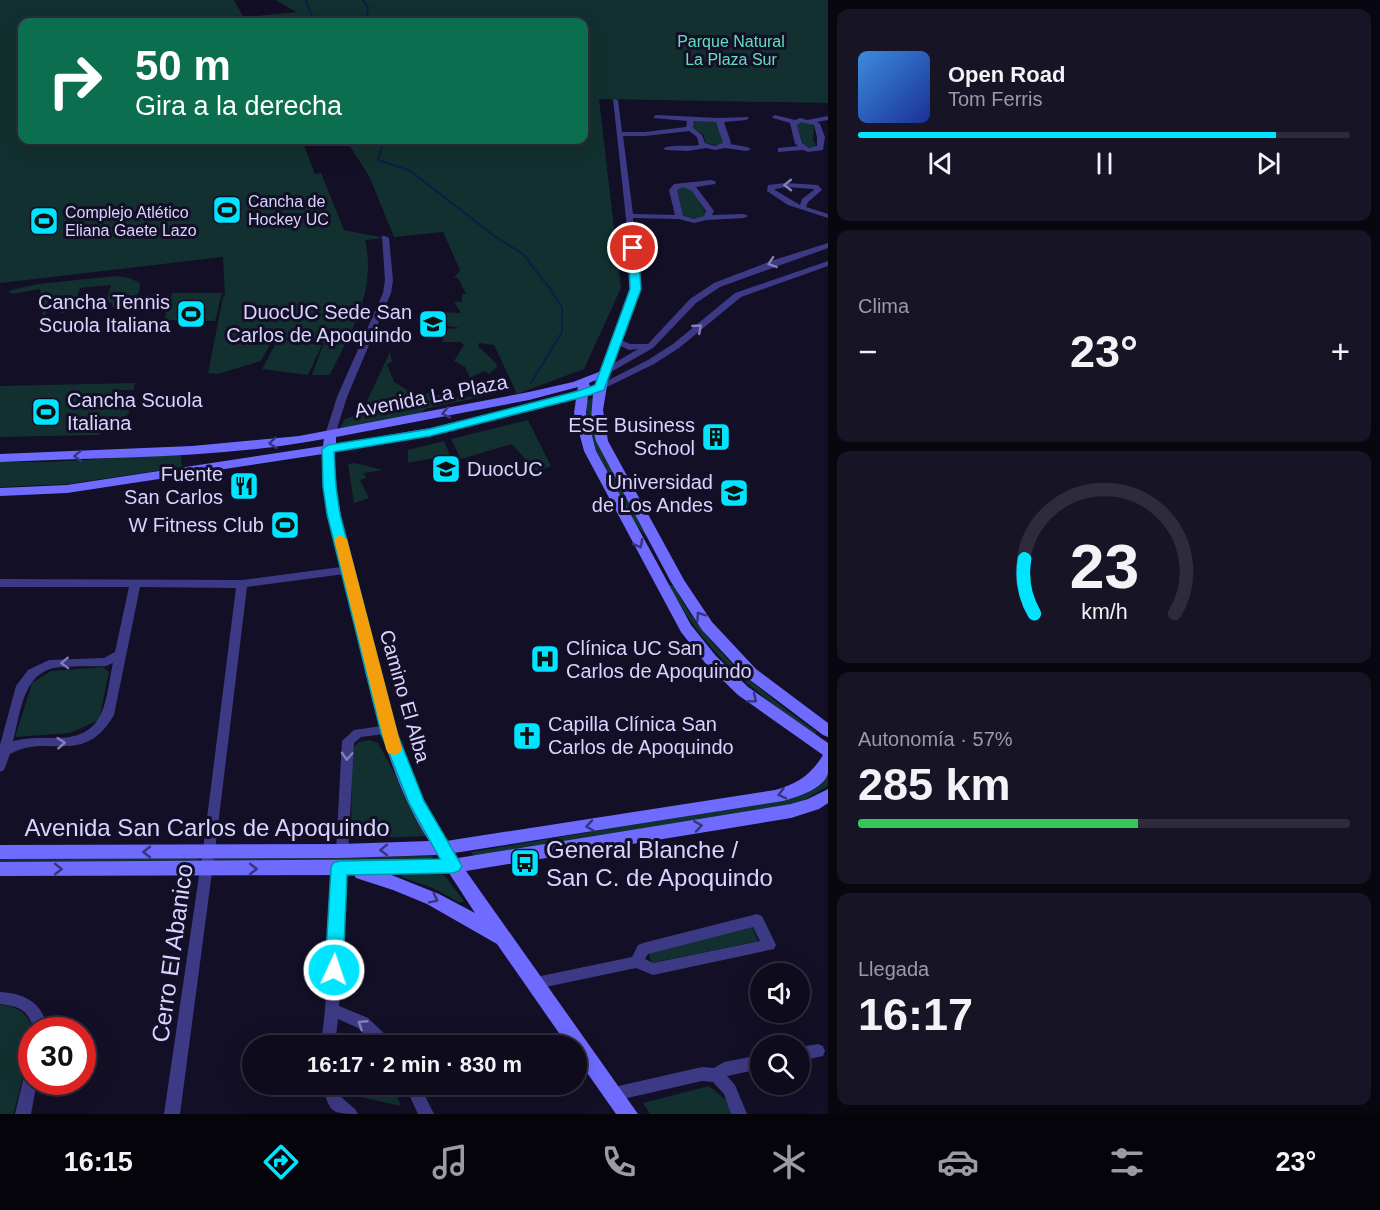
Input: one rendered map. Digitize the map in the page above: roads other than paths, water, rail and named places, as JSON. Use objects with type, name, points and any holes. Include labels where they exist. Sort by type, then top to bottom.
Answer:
[{"type":"main road","name":"Avenida La Plaza","points":[[0,492],[54,490],[430,432],[584,387],[604,373]]},
{"type":"main road","points":[[604,373],[596,418],[602,441],[678,582],[720,642],[751,673],[828,731]]},
{"type":"main road","name":"Avenida La Plaza","points":[[0,458],[192,450],[280,443],[530,396],[584,387],[600,387]]},
{"type":"main road","points":[[584,387],[582,425],[590,451],[686,628],[711,660],[743,691],[828,751]]},
{"type":"main road","name":"Camino El Alba","points":[[330,435],[328,449],[330,496],[388,730],[410,789],[453,866],[628,1114]]},
{"type":"main road","points":[[192,450],[200,453],[203,459],[201,465],[194,470]]},
{"type":"main road","name":"Avenida San Carlos de Apoquindo","points":[[341,860],[443,849],[775,797],[813,782],[828,760]]},
{"type":"main road","name":"Avenida San Carlos de Apoquindo","points":[[0,852],[208,860],[341,860],[453,866],[791,811],[813,804],[828,795]]},
{"type":"main road","name":"Avenida San Carlos de Apoquindo","points":[[0,869],[208,860]]},
{"type":"main road","points":[[341,860],[434,898],[508,944]]},
{"type":"street","points":[[604,373],[635,289],[629,214],[615,100]]},
{"type":"street","points":[[656,117],[718,120],[746,118]]},
{"type":"street","points":[[775,117],[794,122],[828,118]]},
{"type":"street","points":[[690,129],[689,123],[692,119]]},
{"type":"street","points":[[718,120],[727,144],[725,146]]},
{"type":"street","points":[[809,121],[817,124],[824,137],[820,148],[817,149]]},
{"type":"street","points":[[794,122],[799,144],[804,148]]},
{"type":"street","points":[[619,131],[651,134],[690,129],[700,136],[702,144],[706,146]]},
{"type":"street","points":[[668,148],[725,146],[747,149]]},
{"type":"street","points":[[781,150],[804,148],[827,153]]},
{"type":"street","points":[[678,214],[674,188],[712,182]]},
{"type":"street","points":[[825,184],[815,187],[786,185],[771,187],[771,191],[802,208],[828,216]]},
{"type":"street","points":[[689,186],[695,189],[710,211],[707,218]]},
{"type":"street","points":[[802,208],[805,201],[818,190],[815,187]]},
{"type":"street","points":[[816,213],[828,222]]},
{"type":"street","points":[[629,214],[678,214],[694,221],[744,216]]},
{"type":"street","name":"Camino El Alba","points":[[330,435],[345,389],[387,293],[389,280],[385,238]]},
{"type":"street","name":"Avenida La Plaza","points":[[604,373],[650,346],[686,308],[709,290],[735,277],[828,245]]},
{"type":"street","name":"Avenida La Plaza","points":[[600,387],[651,362],[676,346],[731,300],[754,288],[828,263]]},
{"type":"street","points":[[735,277],[735,282],[739,285],[754,288]]},
{"type":"street","points":[[709,290],[727,293],[731,300]]},
{"type":"street","points":[[616,341],[629,347],[650,346]]},
{"type":"street","points":[[641,352],[651,362]]},
{"type":"street","points":[[0,583],[242,584],[348,570]]},
{"type":"street","points":[[5,751],[16,744],[69,742],[82,739],[95,731],[108,715],[135,584]]},
{"type":"street","name":"Cerro El Abanico","points":[[172,1114],[208,860],[242,584]]},
{"type":"street","points":[[0,767],[22,686],[32,673],[49,664],[106,662],[121,654]]},
{"type":"street","points":[[329,1035],[348,741],[358,733],[388,730]]},
{"type":"street","points":[[536,983],[636,962],[653,969],[769,945],[757,920],[643,949],[636,962]]},
{"type":"street","points":[[0,998],[16,999],[30,1007],[37,1017]]},
{"type":"street","points":[[332,1010],[363,1023],[376,1035]]},
{"type":"street","points":[[810,1052],[818,1051]]},
{"type":"street","points":[[614,1094],[702,1074],[717,1075],[724,1069],[750,1064]]},
{"type":"street","points":[[717,1075],[730,1090],[740,1114]]},
{"type":"street","points":[[22,1114],[27,1095]]},
{"type":"street","points":[[332,1095],[335,1102],[350,1114]]},
{"type":"street","points":[[416,1095],[426,1114]]},
{"type":"waterway","points":[[306,0],[313,18]]},
{"type":"waterway","points":[[363,0],[368,7],[367,18]]},
{"type":"waterway","points":[[383,144],[378,160],[409,170],[493,235],[524,255],[562,307],[562,332],[531,383]]},
{"type":"place","name":"Cancha de Hockey UC","points":[[227,210]]},
{"type":"place","name":"Complejo Atlético Eliana Gaete Lazo","points":[[44,221]]},
{"type":"place","name":"Cancha Tennis Scuola Italiana","points":[[191,314]]},
{"type":"place","name":"DuocUC Sede San Carlos de Apoquindo","points":[[433,324]]},
{"type":"place","name":"Cancha Scuola Italiana","points":[[46,412]]},
{"type":"place","name":"ESE Business School","points":[[716,437]]},
{"type":"place","name":"DuocUC","points":[[446,469]]},
{"type":"place","name":"Fuente San Carlos","points":[[244,486]]},
{"type":"place","name":"Universidad de Los Andes","points":[[734,493]]},
{"type":"place","name":"W Fitness Club","points":[[285,525]]},
{"type":"place","name":"Clínica UC San Carlos de Apoquindo","points":[[545,659]]},
{"type":"place","name":"Capilla Clínica San Carlos de Apoquindo","points":[[527,736]]},
{"type":"place","name":"General Blanche / San C. de Apoquindo","points":[[525,863]]},
{"type":"park label","name":"Parque Natural La Plaza Sur","points":[[731,50]]}]
